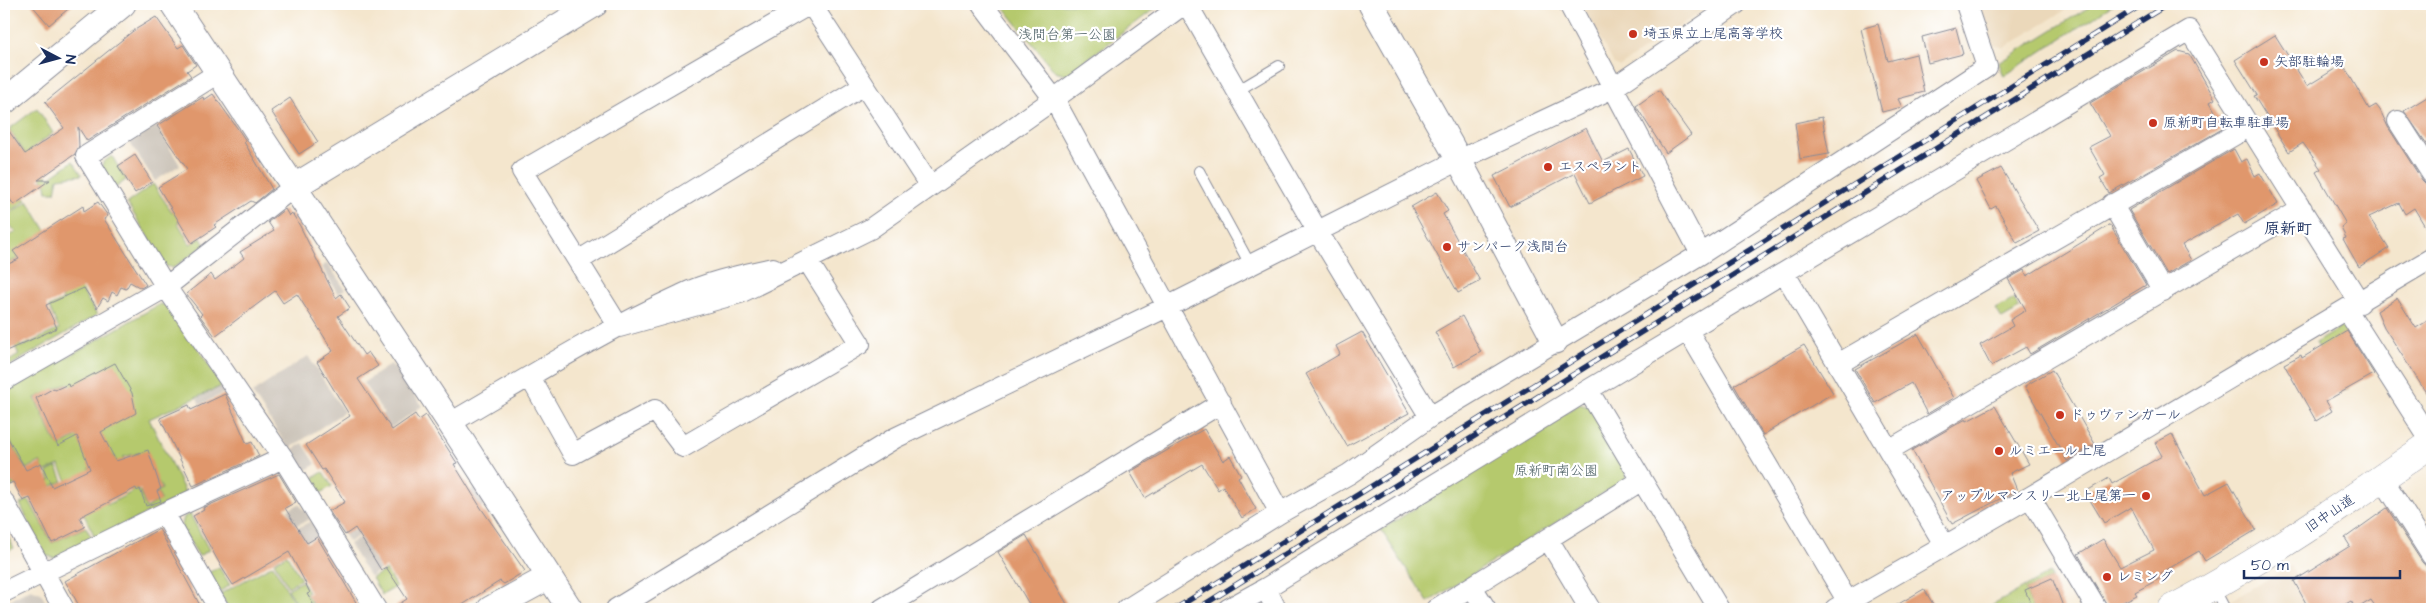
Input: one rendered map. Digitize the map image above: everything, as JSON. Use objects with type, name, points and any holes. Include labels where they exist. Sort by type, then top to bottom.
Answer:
[{"type":"main road","name":"旧中山道","points":[[2172,609],[2219,598],[2311,527],[2432,443]]},
{"type":"street","points":[[4,102],[123,4]]},
{"type":"street","points":[[173,4],[295,186],[570,609]]},
{"type":"street","points":[[4,380],[166,287],[295,186],[595,4]]},
{"type":"street","points":[[619,327],[522,171],[811,4],[930,186]]},
{"type":"street","points":[[982,4],[1054,99],[1169,306],[1280,513]]},
{"type":"street","points":[[450,423],[619,327],[682,294],[728,279],[807,260],[870,229],[1185,4],[1318,232],[1430,417]]},
{"type":"street","points":[[1371,4],[1459,160],[1555,341]]},
{"type":"street","points":[[1569,4],[1701,254]]},
{"type":"street","points":[[616,609],[895,438],[1251,266],[1459,160],[1613,88],[1736,4]]},
{"type":"street","points":[[1127,609],[1280,513],[1349,474],[1430,417],[1701,254],[1987,67],[1966,4]]},
{"type":"street","points":[[1228,609],[1266,588],[1588,390],[2189,30],[2302,210],[2432,443]]},
{"type":"street","points":[[218,73],[86,156],[166,287],[283,458],[376,609]]},
{"type":"street","points":[[578,261],[864,85]]},
{"type":"street","points":[[2398,121],[2432,174]]},
{"type":"street","points":[[1838,364],[2250,126]]},
{"type":"street","points":[[2112,204],[2163,291]]},
{"type":"street","points":[[1890,450],[2302,210]]},
{"type":"street","points":[[1688,331],[1842,606],[2354,306],[2432,258]]},
{"type":"street","points":[[530,377],[573,454],[655,410],[682,447],[860,344],[807,260]]},
{"type":"street","points":[[1784,274],[1890,450],[1945,546]]},
{"type":"street","points":[[1588,390],[1720,609]]},
{"type":"street","points":[[882,609],[1221,403]]},
{"type":"street","points":[[4,592],[164,513],[283,458]]},
{"type":"street","points":[[2382,478],[2432,556]]},
{"type":"street","points":[[1436,609],[1642,480]]},
{"type":"street","points":[[2030,497],[2097,609]]},
{"type":"street","points":[[4,502],[64,609]]},
{"type":"street","points":[[164,513],[219,609]]},
{"type":"street","points":[[1548,539],[1590,609]]},
{"type":"street","points":[[490,609],[549,577]]},
{"type":"street","points":[[1472,586],[1486,609]]},
{"type":"street","points":[[1266,588],[1276,609]]},
{"type":"lane","points":[[1237,91],[1279,66]]},
{"type":"lane","points":[[1198,170],[1251,266]]},
{"type":"shaded area","name":"埼玉県立上尾高等学校","points":[[1582,4],[1712,4],[1620,66],[1614,64]]},
{"type":"shaded area","points":[[1979,4],[2075,4],[2004,48],[1992,44]]},
{"type":"shaded area","points":[[156,126],[180,165],[155,181],[130,143]]},
{"type":"shaded area","points":[[327,263],[345,289],[338,294],[322,267]]},
{"type":"shaded area","points":[[308,356],[344,412],[289,449],[252,393]]},
{"type":"shaded area","points":[[391,364],[393,367],[395,366],[422,406],[371,442],[362,429],[384,413],[363,383]]},
{"type":"shaded area","points":[[223,386],[226,392],[200,405],[197,398]]},
{"type":"shaded area","points":[[303,443],[316,464],[303,472],[290,451]]},
{"type":"shaded area","points":[[476,487],[487,504],[450,527],[464,495]]},
{"type":"shaded area","points":[[299,504],[311,519],[294,526],[288,510]]},
{"type":"shaded area","points":[[380,514],[384,519],[349,542],[334,521],[342,516],[353,531]]},
{"type":"shaded area","points":[[395,514],[378,548],[370,553],[380,570],[370,577],[349,544]]},
{"type":"shaded area","points":[[311,521],[321,534],[304,543],[298,528]]},
{"type":"shaded area","points":[[2291,565],[2298,577],[2291,581],[2308,609],[2231,609],[2227,603]]},
{"type":"shaded area","points":[[31,589],[41,593],[49,609],[4,609],[4,603]]},
{"type":"green space","name":"浅間台第一公園","points":[[1001,4],[1161,4],[1066,75],[1055,72]]},
{"type":"green space","points":[[2094,4],[2114,4],[2004,76],[1999,63]]},
{"type":"green space","points":[[37,108],[53,133],[30,150],[49,178],[73,161],[82,175],[58,178],[55,192],[47,192],[46,185],[9,129]]},
{"type":"green space","points":[[112,156],[126,180],[115,188],[102,170],[103,162]]},
{"type":"green space","points":[[153,184],[172,212],[182,206],[184,209],[178,223],[190,244],[201,238],[205,245],[173,268],[166,266],[127,203]]},
{"type":"green space","points":[[14,189],[26,200],[12,211],[4,197]]},
{"type":"green space","points":[[28,201],[97,315],[4,369],[4,364],[19,355],[14,344],[4,349],[4,295],[15,319],[9,322],[21,347],[59,329],[49,307],[63,300],[43,247],[4,265],[4,239],[16,232],[4,218]]},
{"type":"green space","points":[[2014,299],[2019,309],[2002,319],[1996,309]]},
{"type":"green space","points":[[160,304],[171,306],[222,386],[149,419],[186,494],[96,539],[59,465],[8,488],[4,476],[9,485],[28,475],[30,477],[44,470],[40,462],[26,469],[7,436],[4,437],[4,393]],"holes":[[[69,383],[92,429],[60,446],[56,443],[35,398]],[[143,452],[162,489],[157,491],[161,500],[146,508],[140,491],[137,491],[123,457]],[[113,455],[132,492],[107,505],[89,468]]]},
{"type":"green space","points":[[2341,327],[2351,329],[2323,346],[2349,388],[2342,392],[2315,343]]},
{"type":"green space","name":"原新町南公園","points":[[1579,404],[1590,407],[1628,471],[1626,479],[1428,602],[1381,530]]},
{"type":"green space","points":[[57,467],[63,481],[38,492],[36,487],[50,480],[47,472]]},
{"type":"green space","points":[[323,472],[332,486],[319,494],[310,480]]},
{"type":"green space","points":[[29,500],[52,543],[86,527],[93,540],[57,559],[45,555],[20,504]]},
{"type":"green space","points":[[190,514],[209,550],[199,556],[181,528],[184,517]]},
{"type":"green space","points":[[4,530],[14,548],[4,553]]},
{"type":"green space","points":[[287,555],[301,579],[288,587],[274,562]]},
{"type":"green space","points":[[273,565],[298,609],[229,609],[220,594]]},
{"type":"green space","points":[[219,567],[230,585],[219,592],[208,573]]},
{"type":"green space","points":[[386,570],[396,587],[382,595],[372,578]]},
{"type":"green space","points":[[2050,573],[2052,578],[2025,590],[2033,609],[1986,609]]},
{"type":"green space","points":[[302,581],[308,592],[306,594],[315,609],[300,609],[288,589]]},
{"type":"building","points":[[31,4],[74,4],[49,25]]},
{"type":"building","points":[[156,17],[178,48],[183,45],[196,65],[187,71],[191,76],[87,141],[78,127],[79,146],[75,154],[38,180],[50,180],[14,205],[4,191],[4,124],[25,154],[64,128],[45,102],[133,31]]},
{"type":"building","points":[[1878,24],[1888,61],[1916,54],[1924,92],[1898,99],[1902,107],[1882,112],[1861,29]]},
{"type":"building","points":[[1956,28],[1963,54],[1928,63],[1922,37]]},
{"type":"building","points":[[2275,35],[2307,86],[2343,64],[2369,109],[2376,105],[2380,110],[2388,127],[2422,180],[2432,190],[2432,238],[2414,208],[2405,214],[2399,203],[2369,217],[2389,248],[2359,267],[2343,239],[2346,238],[2341,228],[2346,224],[2316,172],[2321,169],[2303,143],[2289,152],[2254,96],[2257,95],[2235,60]]},
{"type":"building","name":"原新町自転車駐車場","points":[[2178,51],[2189,54],[2215,99],[2210,102],[2224,128],[2109,193],[2100,178],[2105,175],[2089,147],[2110,136],[2090,103]]},
{"type":"building","points":[[1659,90],[1691,135],[1666,153],[1636,106]]},
{"type":"building","points":[[213,94],[246,141],[244,142],[272,189],[255,203],[251,201],[214,225],[216,227],[192,243],[158,187],[187,169],[157,126],[203,97],[204,100]]},
{"type":"building","points":[[2432,94],[2432,144],[2429,147],[2404,111]]},
{"type":"building","points":[[290,98],[318,142],[299,154],[271,111]]},
{"type":"building","points":[[1822,117],[1829,154],[1800,159],[1795,123]]},
{"type":"building","name":"エスペラント","points":[[1586,128],[1603,162],[1629,149],[1643,176],[1590,203],[1575,173],[1510,207],[1494,176]]},
{"type":"building","points":[[2234,149],[2241,162],[2247,159],[2255,176],[2260,173],[2278,204],[2244,224],[2238,214],[2182,245],[2191,260],[2167,274],[2129,210]]},
{"type":"building","points":[[135,155],[152,182],[135,193],[118,166]]},
{"type":"building","points":[[2001,168],[2039,231],[2017,243],[1996,206],[1991,209],[1976,181]]},
{"type":"building","name":"サンパーク浅間台","points":[[1437,192],[1448,211],[1443,214],[1480,281],[1458,293],[1411,207]]},
{"type":"building","points":[[98,202],[108,216],[104,219],[146,285],[141,288],[130,282],[126,289],[121,287],[117,295],[112,292],[108,301],[103,298],[97,308],[84,288],[46,305],[57,328],[4,352],[4,297],[8,295],[4,285],[4,266],[19,259],[13,251],[83,206],[84,211]]},
{"type":"building","points":[[285,209],[289,216],[292,213],[300,226],[336,298],[341,294],[350,308],[338,316],[364,355],[368,352],[378,366],[358,379],[392,430],[415,414],[419,420],[426,415],[457,463],[454,464],[481,508],[525,571],[504,584],[500,581],[456,609],[391,609],[407,599],[386,567],[381,570],[355,528],[345,535],[329,511],[345,502],[306,445],[350,416],[317,362],[333,351],[297,294],[283,303],[275,291],[215,336],[200,316],[202,314],[186,294],[211,274],[215,280],[244,258],[240,252],[274,231],[268,222]]},
{"type":"building","points":[[2110,225],[2146,285],[2030,354],[2026,347],[1991,366],[1980,345],[2013,326],[2010,320],[2026,310],[2008,279],[2024,270],[2027,276]]},
{"type":"building","points":[[2397,298],[2416,328],[2432,318],[2432,402],[2384,327],[2377,311]]},
{"type":"building","points":[[1462,316],[1481,352],[1454,367],[1435,332]]},
{"type":"building","points":[[2347,331],[2374,374],[2326,401],[2332,411],[2316,421],[2284,364],[2301,355],[2302,358]]},
{"type":"building","points":[[1362,332],[1409,413],[1347,446],[1306,374],[1340,354],[1336,346]]},
{"type":"building","points":[[1918,334],[1954,398],[1927,414],[1911,383],[1875,403],[1855,369]]},
{"type":"building","points":[[1804,345],[1833,393],[1763,435],[1734,385]]},
{"type":"building","points":[[115,363],[132,393],[136,413],[101,432],[116,461],[148,450],[161,489],[157,491],[161,501],[146,506],[140,489],[137,491],[136,488],[80,517],[85,527],[52,543],[30,498],[23,501],[13,482],[9,484],[4,475],[4,431],[26,470],[41,463],[52,487],[90,469],[77,436],[58,446],[36,398],[54,388],[55,390],[68,384],[69,387]]},
{"type":"building","name":"ドゥヴァンガール","points":[[2052,370],[2095,444],[2067,461],[2025,386]]},
{"type":"building","points":[[225,394],[247,444],[252,442],[259,456],[193,486],[160,418],[189,405],[191,410]]},
{"type":"building","points":[[1995,406],[2029,464],[2010,473],[2017,490],[1952,524],[1912,450],[1966,419],[1967,421]]},
{"type":"building","points":[[1204,429],[1223,461],[1230,456],[1241,475],[1238,477],[1256,509],[1242,518],[1223,486],[1218,490],[1202,464],[1145,498],[1130,472]]},
{"type":"building","points":[[2172,434],[2205,495],[2229,482],[2256,530],[2205,561],[2199,551],[2161,573],[2163,577],[2135,592],[2137,595],[2109,609],[2078,554],[2103,539],[2120,567],[2154,550],[2131,507],[2104,523],[2085,492],[2109,478],[2112,484],[2162,456],[2155,443]]},
{"type":"building","points":[[279,474],[296,502],[285,508],[307,543],[317,537],[360,609],[316,609],[307,594],[310,593],[289,552],[233,585],[222,568],[193,516],[204,510],[203,508]]},
{"type":"building","points":[[2387,508],[2422,562],[2432,573],[2432,609],[2377,609],[2371,600],[2356,609],[2351,601],[2337,609],[2309,609],[2294,581],[2350,546],[2345,538]]},
{"type":"building","points":[[159,529],[202,609],[81,609],[65,581]]},
{"type":"building","points":[[1026,535],[1070,609],[1032,609],[998,552]]},
{"type":"building","points":[[2052,578],[2064,609],[2033,609],[2025,590]]},
{"type":"building","points":[[1924,589],[1936,609],[1890,609]]},
{"type":"railway","points":[[1175,609],[2143,4]]},
{"type":"railway","points":[[1197,609],[2168,4]]},
{"type":"place","name":"埼玉県立上尾高等学校","points":[[1633,34]]},
{"type":"place","name":"矢部駐輪場","points":[[2264,62]]},
{"type":"place","name":"原新町自転車駐車場","points":[[2153,123]]},
{"type":"place","name":"エスペラント","points":[[1548,167]]},
{"type":"place","name":"サンパーク浅間台","points":[[1447,247]]},
{"type":"place","name":"ドゥヴァンガール","points":[[2060,415]]},
{"type":"place","name":"ルミエール上尾","points":[[1999,451]]},
{"type":"place","name":"アップルマンスリー北上尾第一","points":[[2146,496]]},
{"type":"place","name":"レミング","points":[[2107,577]]},
{"type":"district","name":"原新町","points":[[2288,229]]}]
